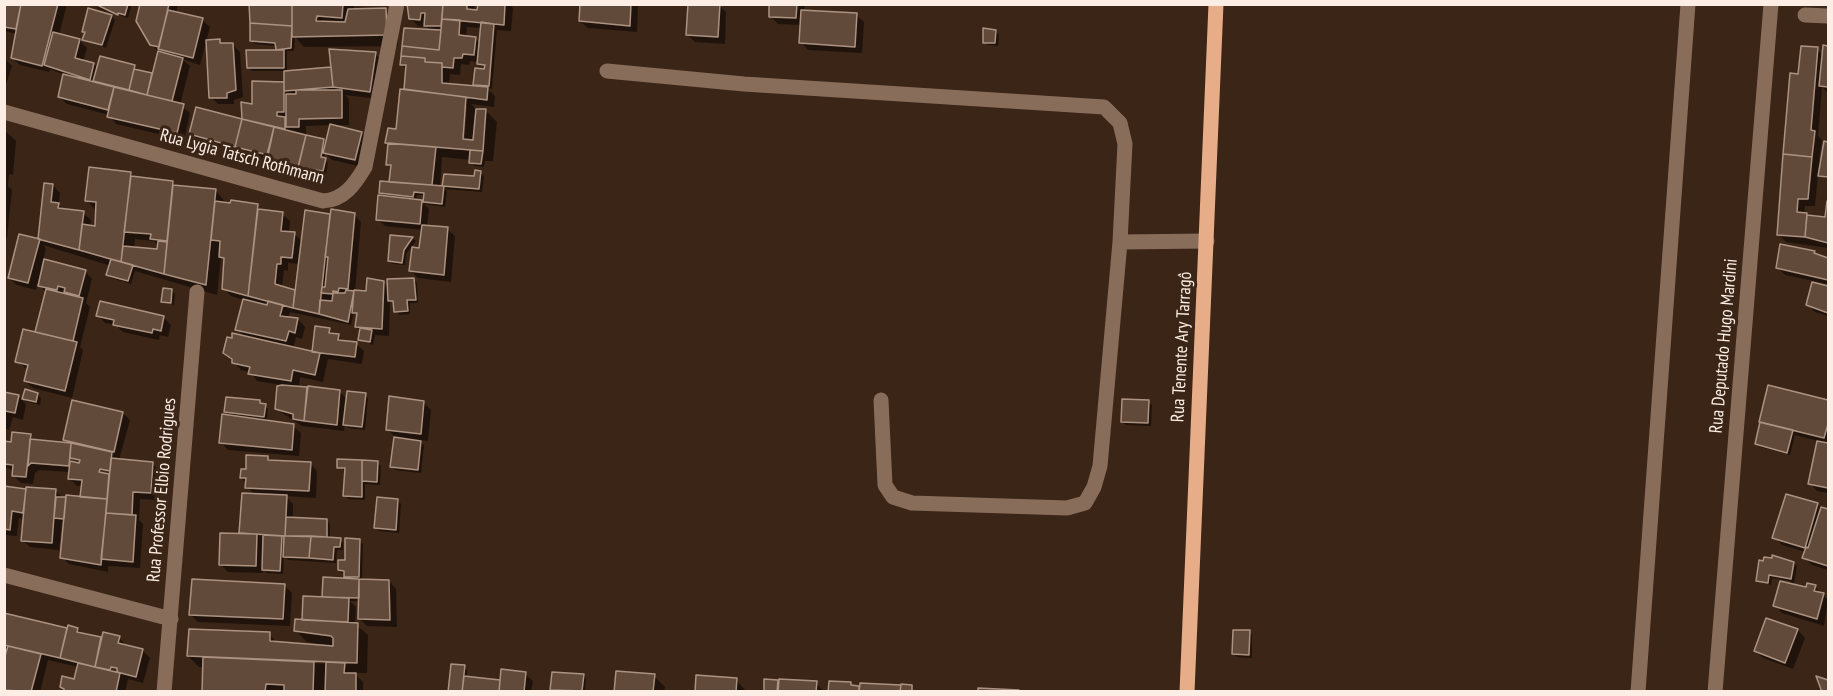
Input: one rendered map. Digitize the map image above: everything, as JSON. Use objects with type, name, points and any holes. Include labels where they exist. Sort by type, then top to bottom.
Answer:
[{"type":"main road","name":"Rua Tenente Ary Tarragô","points":[[1187,692],[1216,4]]},
{"type":"street","name":"Rua Lygia Tatsch Rothmann","points":[[4,112],[323,201],[339,198],[349,190],[365,167],[397,4]]},
{"type":"street","points":[[1638,692],[1688,4]]},
{"type":"street","name":"Rua Deputado Hugo Mardini","points":[[1715,692],[1771,4]]},
{"type":"street","points":[[1805,15],[1828,16]]},
{"type":"street","points":[[607,71],[744,84],[1104,107],[1120,123],[1125,144],[1120,242],[1100,466],[1094,487],[1085,503],[1067,508],[912,503],[893,497],[885,485],[881,400]]},
{"type":"street","points":[[1120,242],[1207,241]]},
{"type":"street","name":"Rua Professor Elbio Rodrigues","points":[[164,692],[197,292]]},
{"type":"street","points":[[4,575],[171,620]]},
{"type":"building","points":[[4,4],[21,4],[16,29],[4,27]]},
{"type":"building","points":[[21,4],[58,4],[42,66],[11,58]]},
{"type":"building","points":[[95,4],[128,4],[125,15],[118,13],[118,15]]},
{"type":"building","points":[[140,4],[169,4],[159,47],[150,45],[136,21]]},
{"type":"building","points":[[249,4],[292,4],[292,26],[250,23]]},
{"type":"building","points":[[292,4],[343,4],[342,18],[317,16],[316,21],[345,22],[348,9],[386,8],[387,35],[292,37]]},
{"type":"building","points":[[407,4],[443,4],[441,26],[424,26],[425,13],[421,13],[420,20],[409,19]]},
{"type":"building","points":[[443,4],[467,4],[467,9],[477,10],[478,4],[505,4],[504,25],[442,19]]},
{"type":"building","points":[[580,4],[631,4],[630,26],[579,21]]},
{"type":"building","points":[[688,4],[720,4],[718,37],[686,35]]},
{"type":"building","points":[[769,4],[797,4],[796,18],[769,17]]},
{"type":"building","points":[[88,8],[112,15],[102,45],[82,40]]},
{"type":"building","points":[[168,10],[203,18],[193,58],[158,49]]},
{"type":"building","points":[[801,10],[857,13],[855,47],[799,43]]},
{"type":"building","points":[[442,19],[460,20],[459,35],[476,37],[474,55],[463,54],[462,58],[454,58],[453,68],[442,67],[442,63],[425,62],[425,58],[401,56],[402,46],[439,50]]},
{"type":"building","points":[[481,22],[494,24],[489,86],[473,85],[475,68],[484,69],[485,65],[477,64]]},
{"type":"building","points":[[250,23],[292,26],[291,48],[276,50],[275,43],[250,41]]},
{"type":"building","points":[[404,28],[441,30],[439,50],[402,46]]},
{"type":"building","points":[[983,28],[996,30],[995,43],[983,43]]},
{"type":"building","points":[[53,32],[80,39],[75,58],[94,63],[90,80],[44,65]]},
{"type":"building","points":[[220,39],[220,43],[233,43],[236,90],[227,93],[227,98],[209,98],[206,40]]},
{"type":"building","points":[[1823,45],[1828,46],[1828,87],[1819,86]]},
{"type":"building","points":[[1801,46],[1818,47],[1811,130],[1815,131],[1812,157],[1783,154],[1790,73],[1798,74]]},
{"type":"building","points":[[329,49],[376,52],[370,92],[333,87]]},
{"type":"building","points":[[246,50],[284,50],[284,68],[247,68]]},
{"type":"building","points":[[158,51],[183,58],[172,101],[147,95]]},
{"type":"building","points":[[100,56],[135,65],[129,90],[93,81]]},
{"type":"building","points":[[401,56],[425,58],[425,62],[442,63],[442,83],[488,87],[487,100],[404,89],[406,65],[400,65]]},
{"type":"building","points":[[331,67],[333,87],[284,91],[284,71]]},
{"type":"building","points":[[134,69],[152,73],[147,95],[129,90]]},
{"type":"building","points":[[63,74],[114,87],[108,110],[58,97]]},
{"type":"building","points":[[252,81],[284,82],[284,112],[277,112],[277,116],[285,117],[285,129],[242,119],[241,102],[252,104]]},
{"type":"building","points":[[114,87],[184,104],[177,133],[107,117]]},
{"type":"building","points":[[400,89],[466,97],[463,139],[473,140],[476,109],[486,109],[483,151],[385,143],[388,128],[396,129]]},
{"type":"building","points":[[296,90],[342,90],[342,118],[299,119],[299,127],[286,127],[286,94],[296,94]]},
{"type":"building","points":[[196,107],[242,119],[235,147],[189,134]]},
{"type":"building","points":[[242,119],[274,127],[268,155],[235,147]]},
{"type":"building","points":[[330,124],[362,132],[355,160],[323,153]]},
{"type":"building","points":[[274,127],[306,135],[298,167],[266,159]]},
{"type":"building","points":[[306,135],[324,139],[321,157],[326,158],[323,171],[298,168]]},
{"type":"building","points":[[1824,141],[1828,142],[1828,177],[1818,176]]},
{"type":"building","points":[[388,143],[436,147],[432,185],[389,182],[391,165],[386,165]]},
{"type":"building","points":[[470,150],[483,151],[481,164],[469,163]]},
{"type":"building","points":[[1783,154],[1812,157],[1808,199],[1798,199],[1797,212],[1807,213],[1805,237],[1777,235]]},
{"type":"building","points":[[89,167],[131,172],[121,262],[79,250],[82,224],[95,226],[96,202],[85,201]]},
{"type":"building","points":[[475,170],[481,171],[479,189],[442,186],[444,174],[474,176]]},
{"type":"building","points":[[131,176],[173,181],[167,241],[150,239],[151,234],[124,232]]},
{"type":"building","points":[[380,181],[444,186],[442,204],[423,202],[424,193],[414,192],[413,197],[379,193]]},
{"type":"building","points":[[44,183],[53,184],[51,202],[59,203],[58,208],[84,211],[79,250],[38,239]]},
{"type":"building","points":[[173,185],[216,189],[206,285],[164,274]]},
{"type":"building","points":[[378,195],[422,200],[420,224],[376,220]]},
{"type":"building","points":[[231,200],[258,204],[248,296],[222,289],[224,258],[219,257],[220,241],[211,240],[215,201],[230,203]]},
{"type":"building","points":[[1827,201],[1828,243],[1805,237],[1807,215],[1825,217]]},
{"type":"building","points":[[258,209],[283,212],[281,231],[295,232],[292,258],[281,257],[281,264],[277,264],[275,284],[295,290],[293,308],[248,296]]},
{"type":"building","points":[[331,209],[355,213],[348,289],[339,288],[338,292],[333,291],[333,294],[321,293],[322,287],[325,287],[328,257],[325,257]]},
{"type":"building","points":[[305,210],[330,214],[319,314],[293,308]]},
{"type":"building","points":[[422,225],[448,227],[444,275],[409,271],[412,247],[419,248]]},
{"type":"building","points":[[19,234],[40,239],[28,283],[8,278]]},
{"type":"building","points":[[390,235],[413,237],[404,250],[402,263],[388,261]]},
{"type":"building","points":[[158,241],[167,242],[164,274],[121,262],[123,246],[157,249]]},
{"type":"building","points":[[1780,244],[1815,251],[1814,253],[1828,258],[1828,280],[1776,268]]},
{"type":"building","points":[[44,259],[86,270],[79,296],[64,292],[65,288],[58,286],[57,290],[38,286]]},
{"type":"building","points":[[111,259],[133,265],[128,281],[106,275]]},
{"type":"building","points":[[367,278],[384,281],[382,329],[355,327],[357,313],[352,313],[354,290],[366,291]]},
{"type":"building","points":[[414,278],[416,300],[407,300],[408,311],[394,312],[393,301],[388,301],[387,279]]},
{"type":"building","points":[[1812,282],[1828,286],[1828,313],[1806,305]]},
{"type":"building","points":[[163,288],[172,289],[171,303],[161,302]]},
{"type":"building","points":[[46,289],[83,298],[73,341],[35,332]]},
{"type":"building","points":[[346,290],[354,291],[348,322],[319,314],[320,300],[332,301],[333,293],[345,293]]},
{"type":"building","points":[[243,299],[267,305],[268,301],[283,305],[280,316],[298,318],[295,333],[289,331],[286,341],[235,330]]},
{"type":"building","points":[[100,301],[164,316],[161,331],[153,329],[152,333],[113,325],[114,320],[96,316]]},
{"type":"building","points":[[315,326],[330,328],[329,333],[339,334],[338,340],[357,342],[355,357],[312,352]]},
{"type":"building","points":[[360,328],[372,330],[370,342],[358,340]]},
{"type":"building","points":[[23,329],[77,342],[65,391],[24,381],[28,365],[15,362]]},
{"type":"building","points":[[232,333],[320,353],[315,375],[293,370],[291,381],[248,374],[250,367],[232,363],[232,359],[223,353],[227,337],[232,338]]},
{"type":"building","points":[[1768,385],[1828,400],[1828,424],[1824,438],[1759,422]]},
{"type":"building","points":[[277,386],[307,387],[304,421],[293,419],[293,414],[275,409]]},
{"type":"building","points":[[308,386],[340,390],[337,425],[304,421]]},
{"type":"building","points":[[25,389],[38,393],[36,402],[22,399]]},
{"type":"building","points":[[347,391],[366,393],[362,427],[343,425]]},
{"type":"building","points":[[4,392],[19,395],[15,413],[5,411],[4,414]]},
{"type":"building","points":[[389,396],[424,401],[421,434],[386,430]]},
{"type":"building","points":[[226,397],[260,400],[260,403],[266,404],[264,417],[224,412]]},
{"type":"building","points":[[1122,399],[1149,400],[1148,423],[1121,422]]},
{"type":"building","points":[[72,400],[123,412],[114,452],[63,440]]},
{"type":"building","points":[[222,414],[294,424],[292,450],[219,443]]},
{"type":"building","points":[[1760,422],[1793,430],[1787,453],[1755,444]]},
{"type":"building","points":[[12,432],[31,434],[26,477],[12,476],[13,465],[4,464],[4,441],[11,442]]},
{"type":"building","points":[[394,437],[421,441],[418,470],[390,467]]},
{"type":"building","points":[[30,439],[71,443],[69,466],[31,463],[28,466]]},
{"type":"building","points":[[1817,441],[1828,443],[1828,488],[1808,484]]},
{"type":"building","points":[[71,443],[112,452],[110,471],[100,469],[99,472],[109,474],[107,499],[80,497],[82,480],[68,479],[70,461],[79,463],[80,460],[70,458]]},
{"type":"building","points":[[246,455],[268,456],[268,460],[311,462],[309,491],[245,488],[246,478],[240,478],[241,469],[246,469]]},
{"type":"building","points":[[111,458],[153,462],[151,493],[133,492],[132,515],[106,513]]},
{"type":"building","points":[[337,459],[362,460],[362,497],[343,496],[345,468],[337,468]]},
{"type":"building","points":[[362,460],[378,461],[377,482],[362,481]]},
{"type":"building","points":[[4,486],[26,489],[23,513],[12,511],[10,530],[4,529]]},
{"type":"building","points":[[26,487],[56,489],[52,543],[21,541]]},
{"type":"building","points":[[242,493],[287,495],[285,536],[239,533]]},
{"type":"building","points":[[1786,494],[1818,503],[1805,548],[1772,538]]},
{"type":"building","points":[[66,495],[107,499],[101,565],[60,558]]},
{"type":"building","points":[[56,497],[66,497],[64,519],[54,518]]},
{"type":"building","points":[[377,497],[398,499],[396,530],[374,528]]},
{"type":"building","points":[[1821,507],[1828,509],[1828,566],[1802,558],[1806,547],[1808,548]]},
{"type":"building","points":[[106,513],[136,515],[133,562],[101,559]]},
{"type":"building","points":[[286,517],[327,519],[327,537],[285,536]]},
{"type":"building","points":[[220,533],[257,534],[256,566],[219,565]]},
{"type":"building","points":[[263,535],[282,536],[280,571],[262,570]]},
{"type":"building","points":[[284,536],[311,536],[309,558],[283,557]]},
{"type":"building","points":[[311,536],[341,538],[340,547],[334,547],[333,560],[309,558]]},
{"type":"building","points":[[345,538],[360,539],[359,577],[344,577],[344,571],[338,570],[338,560],[345,560]]},
{"type":"building","points":[[1772,555],[1794,562],[1791,579],[1769,575],[1768,583],[1756,581],[1759,560],[1763,561],[1764,557],[1772,558]]},
{"type":"building","points":[[323,577],[359,579],[359,598],[322,597]]},
{"type":"building","points":[[192,579],[285,584],[283,619],[189,615]]},
{"type":"building","points":[[359,579],[389,580],[390,620],[358,619]]},
{"type":"building","points":[[1780,581],[1806,587],[1807,583],[1816,585],[1814,591],[1824,593],[1817,619],[1773,606]]},
{"type":"building","points":[[303,596],[349,598],[348,622],[302,620]]},
{"type":"building","points":[[4,613],[67,628],[60,658],[4,645]]},
{"type":"building","points":[[1766,618],[1798,629],[1785,663],[1754,651]]},
{"type":"building","points":[[295,619],[358,623],[357,663],[187,656],[189,629],[270,632],[270,641],[333,646],[331,636],[294,631]]},
{"type":"building","points":[[68,625],[78,628],[77,632],[101,637],[95,667],[60,658]]},
{"type":"building","points":[[1233,630],[1250,630],[1249,655],[1232,654]]},
{"type":"building","points":[[103,632],[120,636],[118,643],[143,649],[136,677],[117,672],[117,668],[111,667],[110,670],[95,667]]},
{"type":"building","points":[[8,646],[41,654],[31,692],[4,690],[4,659]]},
{"type":"building","points":[[203,657],[314,662],[313,692],[284,692],[284,685],[266,684],[265,692],[202,692]]},
{"type":"building","points":[[326,662],[345,663],[344,673],[356,673],[356,692],[325,692]]},
{"type":"building","points":[[78,663],[120,673],[116,692],[64,692],[64,689],[60,687],[62,676],[74,679]]},
{"type":"building","points":[[451,664],[465,665],[462,692],[448,692]]},
{"type":"building","points":[[501,669],[526,672],[524,692],[499,692]]},
{"type":"building","points":[[616,671],[655,674],[653,692],[614,692]]},
{"type":"building","points":[[552,672],[584,674],[582,691],[550,690]]},
{"type":"building","points":[[696,675],[737,678],[736,692],[695,692]]},
{"type":"building","points":[[464,676],[500,680],[499,692],[462,692]]},
{"type":"building","points":[[1816,676],[1828,680],[1828,692],[1822,692]]},
{"type":"building","points":[[764,679],[778,680],[777,692],[764,692]]},
{"type":"building","points":[[779,679],[817,681],[816,692],[778,692]]},
{"type":"building","points":[[829,681],[851,682],[851,685],[859,686],[859,692],[828,692]]},
{"type":"building","points":[[860,683],[901,685],[900,692],[859,692]]},
{"type":"building","points":[[901,684],[912,685],[912,692],[900,692]]},
{"type":"building","points":[[978,688],[1019,690],[1019,692],[978,692]]}]
